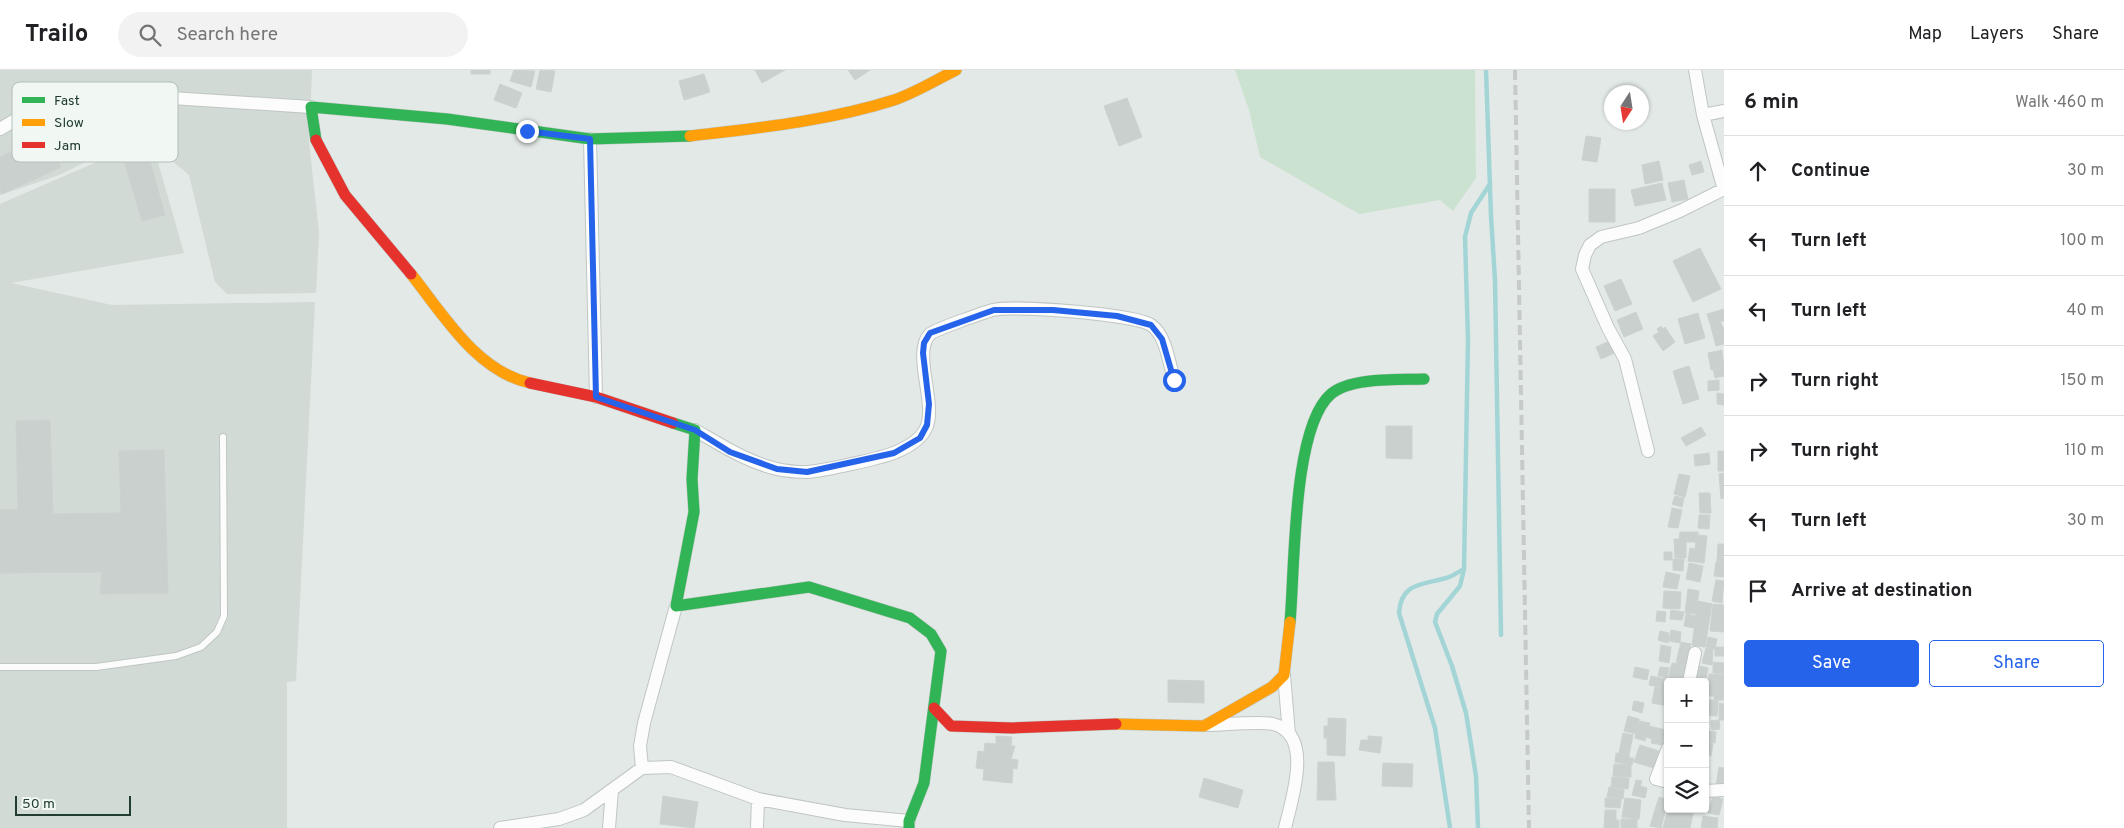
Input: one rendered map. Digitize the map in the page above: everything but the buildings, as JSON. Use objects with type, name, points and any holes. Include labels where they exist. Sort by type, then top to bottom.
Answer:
[{"type":"street","points":[[178,98],[311,107],[447,119],[590,139],[682,137],[758,128],[852,112],[896,99],[956,70]]},
{"type":"street","points":[[1648,451],[1625,359],[1608,328],[1582,269],[1585,255],[1590,245],[1601,236],[1638,228],[1724,190],[1703,114],[1695,70]]},
{"type":"street","points":[[311,107],[315,138],[346,195],[478,356],[517,380],[596,397],[695,430],[730,452],[777,469],[807,472],[894,453],[920,438],[927,425],[929,404],[923,353],[924,343],[930,333],[994,310],[1053,310],[1117,316],[1151,325],[1162,339],[1174,380]]},
{"type":"street","points":[[1703,114],[1724,111]]},
{"type":"street","points":[[0,129],[12,122]]},
{"type":"street","points":[[590,139],[596,397]]},
{"type":"street","points":[[1285,828],[1296,781],[1298,754],[1289,734],[1284,676],[1292,600],[1298,497],[1306,446],[1321,406],[1331,394],[1348,386],[1424,378]]},
{"type":"street","points":[[642,768],[640,746],[644,723],[676,606],[694,512],[692,479],[695,430]]},
{"type":"street","points":[[500,828],[559,818],[584,810],[642,768],[671,767],[758,799],[845,815],[909,824],[924,784],[941,651],[931,634],[910,618],[810,587],[676,606]]},
{"type":"street","points":[[1690,678],[1695,653]]},
{"type":"street","points":[[1204,726],[1272,687],[1284,676]]},
{"type":"street","points":[[934,708],[951,726],[1012,728],[1109,724],[1204,726],[1274,724],[1289,734]]},
{"type":"street","points":[[1664,758],[1656,779],[1664,781]]},
{"type":"street","points":[[609,828],[612,790]]},
{"type":"street","points":[[1709,790],[1724,790]]},
{"type":"street","points":[[757,828],[758,799]]},
{"type":"lane","points":[[0,668],[96,667],[176,656],[201,647],[218,632],[224,616],[223,437]]},
{"type":"shaded area","points":[[0,70],[312,70],[309,142],[319,232],[316,293],[227,294],[215,282],[189,175],[173,162],[178,162],[178,82],[12,82],[12,162],[86,162],[59,175],[0,195]]},
{"type":"shaded area","points":[[96,162],[158,162],[184,253],[11,283],[112,305],[315,302],[296,681],[287,682],[287,828],[0,828],[0,204]]},
{"type":"green space","points":[[1235,70],[1475,70],[1476,178],[1453,211],[1440,200],[1359,214],[1260,157],[1249,110]]},
{"type":"waterway","points":[[1486,70],[1495,280],[1501,635]]},
{"type":"waterway","points":[[1478,828],[1476,776],[1466,713],[1452,666],[1435,622],[1437,614],[1460,586],[1464,569],[1468,339],[1465,237],[1471,213],[1490,184]]},
{"type":"waterway","points":[[1450,828],[1435,728],[1399,613],[1404,595],[1409,590],[1415,586],[1450,577],[1464,569]]},
{"type":"railway","points":[[1515,70],[1529,828]]},
{"type":"traffic: fast","points":[[316,140],[311,107],[447,119],[590,139],[690,136]]},
{"type":"traffic: fast","points":[[1290,622],[1295,536],[1302,467],[1309,436],[1318,411],[1331,394],[1350,385],[1376,380],[1424,379]]},
{"type":"traffic: fast","points":[[673,423],[695,430],[692,479],[694,512],[676,606],[809,587],[910,618],[931,634],[941,651],[924,783],[909,821],[909,828]]},
{"type":"traffic: slow","points":[[690,136],[818,119],[869,107],[910,94],[956,70]]},
{"type":"traffic: slow","points":[[411,274],[448,323],[477,354],[493,367],[511,377],[530,383]]},
{"type":"traffic: slow","points":[[1116,724],[1204,726],[1272,687],[1284,675],[1290,622]]},
{"type":"traffic: jam","points":[[316,140],[345,195],[411,274]]},
{"type":"traffic: jam","points":[[530,383],[596,397],[673,423]]},
{"type":"traffic: jam","points":[[934,708],[951,726],[1012,728],[1116,724]]},
{"type":"route","points":[[527,131],[590,139],[596,397],[695,430],[730,452],[777,469],[807,472],[894,453],[920,438],[927,425],[929,404],[923,353],[924,343],[930,333],[994,310],[1053,310],[1117,316],[1151,325],[1162,339],[1174,380]]}]
